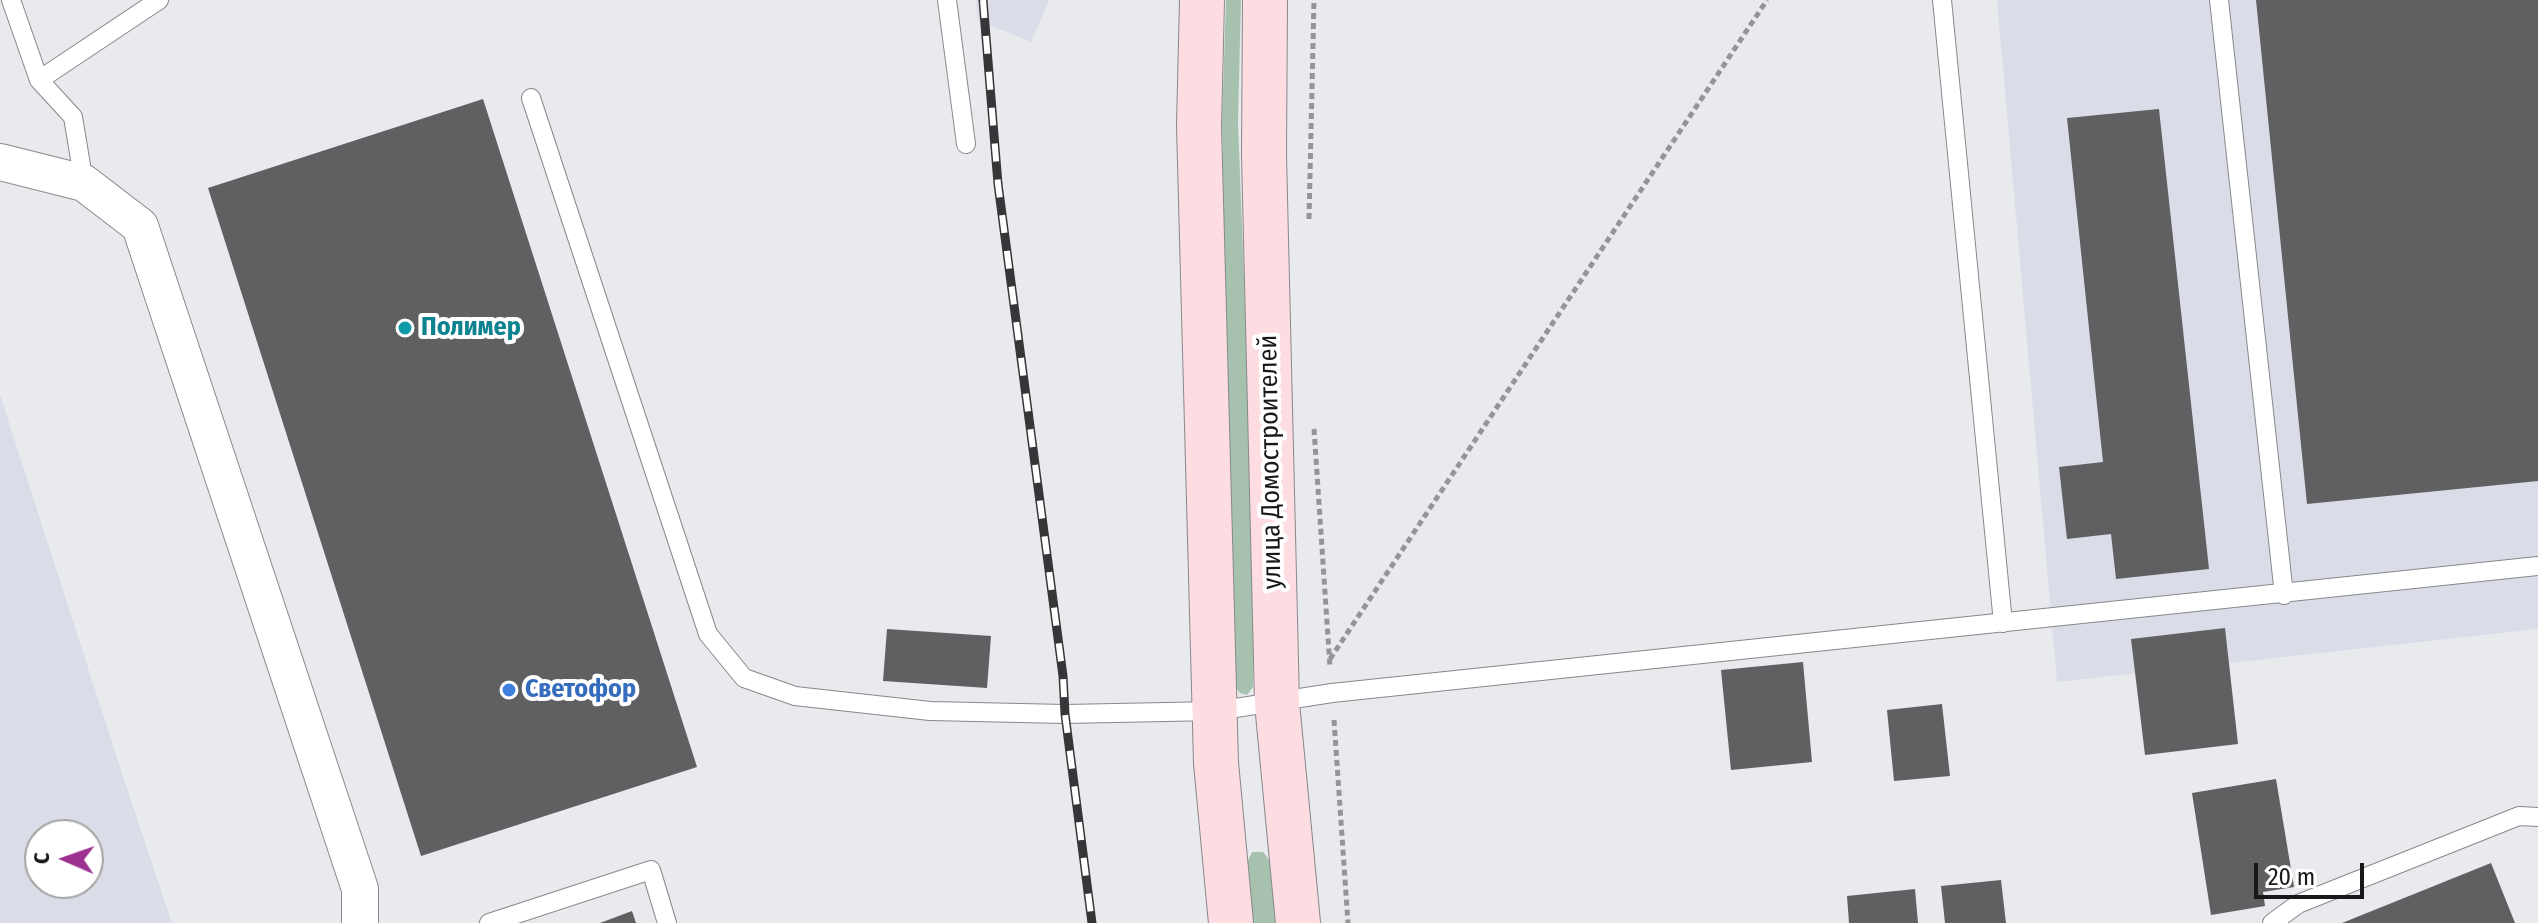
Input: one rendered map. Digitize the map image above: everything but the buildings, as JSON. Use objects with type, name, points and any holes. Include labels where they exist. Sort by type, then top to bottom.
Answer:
[{"type":"main road","points":[[1202,0],[1199,126],[1216,763],[1231,923]]},
{"type":"main road","name":"улица Домостроителей","points":[[1265,0],[1264,171],[1277,703],[1298,923]]},
{"type":"street","points":[[0,162],[84,183],[140,226],[360,889],[360,923]]},
{"type":"lane","points":[[11,0],[39,80],[73,117],[84,183]]},
{"type":"lane","points":[[39,80],[159,0]]},
{"type":"lane","points":[[947,0],[966,144]]},
{"type":"lane","points":[[1942,0],[2003,623]]},
{"type":"lane","points":[[2219,0],[2284,595]]},
{"type":"lane","points":[[531,98],[708,634],[744,678],[795,696],[930,711],[1065,714],[1216,711],[1332,693],[2538,566]]},
{"type":"lane","points":[[2272,923],[2298,904],[2519,816],[2538,817]]},
{"type":"lane","points":[[489,923],[651,870],[667,923]]},
{"type":"path","points":[[1309,231],[1314,0]]},
{"type":"path","points":[[1329,660],[1767,0]]},
{"type":"path","points":[[1314,422],[1348,923]]},
{"type":"shaded area","points":[[976,0],[1049,0],[1031,42],[978,20]]},
{"type":"shaded area","points":[[1997,0],[2538,0],[2538,629],[2057,682]]},
{"type":"shaded area","points":[[0,395],[118,761],[172,923],[0,923]]},
{"type":"green space","points":[[1226,0],[1241,0],[1238,122],[1253,514],[1253,687],[1247,695],[1240,693],[1233,684],[1222,121]]},
{"type":"green space","points":[[1252,852],[1263,852],[1270,861],[1276,923],[1253,923],[1247,863]]},
{"type":"railway","points":[[983,0],[998,184],[1092,923]]},
{"type":"place","name":"Полимер","points":[[405,328]]},
{"type":"place","name":"Светофор","points":[[509,690]]}]
